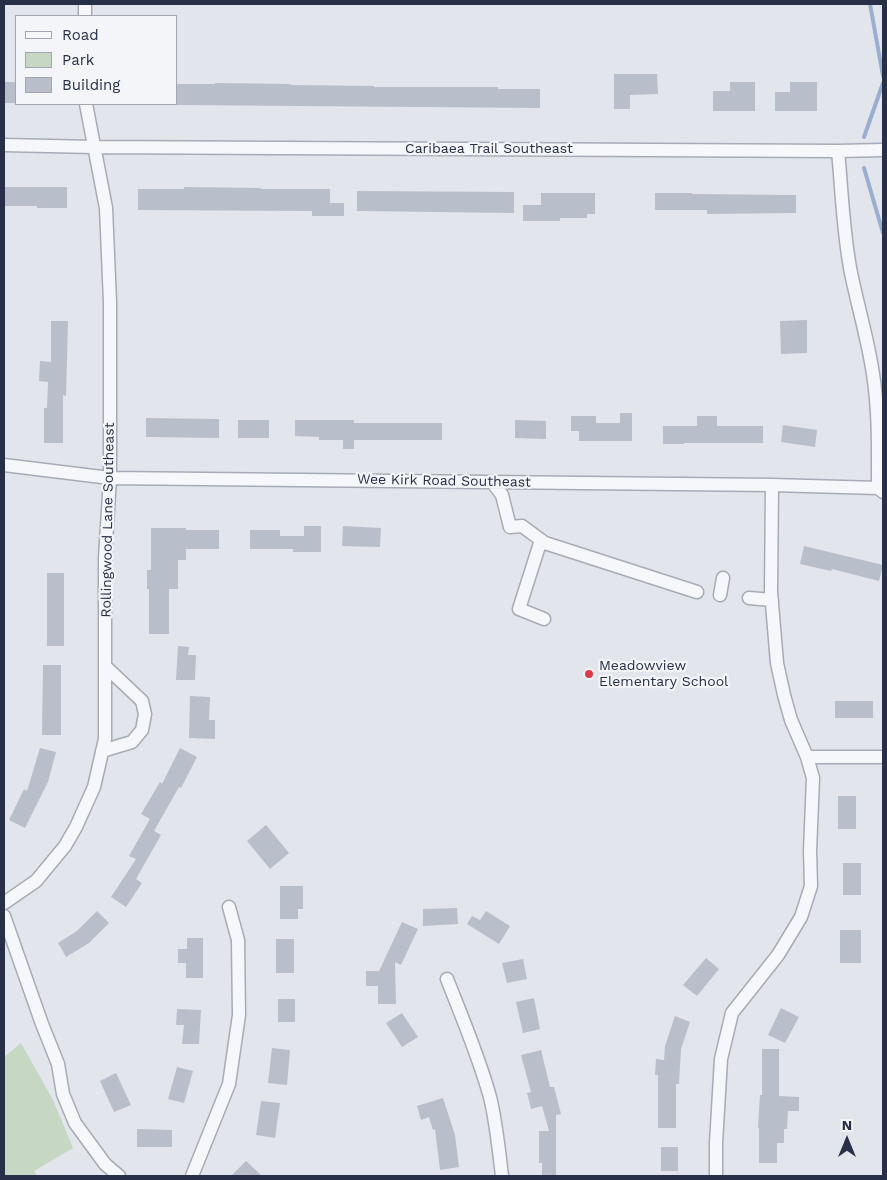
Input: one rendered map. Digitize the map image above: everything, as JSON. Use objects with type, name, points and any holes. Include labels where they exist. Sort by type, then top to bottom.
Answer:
[{"type":"street","name":"Rollingwood Lane Southeast","points":[[4,903],[36,882],[65,846],[94,787],[105,739],[105,558],[110,478],[110,302],[106,208],[86,105]]},
{"type":"street","name":"Caribaea Trail Southeast","points":[[4,145],[883,150]]},
{"type":"street","points":[[838,151],[851,272],[868,344],[873,376],[878,427],[880,490]]},
{"type":"street","name":"Wee Kirk Road Southeast","points":[[4,464],[110,478],[772,485],[880,490]]},
{"type":"street","points":[[492,482],[502,495],[510,527],[522,526],[545,543],[697,592]]},
{"type":"street","points":[[716,1176],[721,1059],[732,1013],[778,955],[801,917],[812,886],[810,851],[813,778],[807,757],[791,720],[777,663],[772,600],[772,485]]},
{"type":"street","points":[[541,540],[519,609],[544,619]]},
{"type":"street","points":[[720,595],[723,578]]},
{"type":"street","points":[[749,598],[772,600]]},
{"type":"street","points":[[102,751],[132,742],[142,730],[144,714],[142,701],[105,666]]},
{"type":"street","points":[[807,757],[883,757]]},
{"type":"street","points":[[192,1176],[229,1084],[238,1015],[238,940],[229,908]]},
{"type":"street","points":[[4,916],[58,1064],[63,1094],[75,1123],[105,1164],[119,1176]]},
{"type":"street","points":[[447,978],[471,1039],[490,1098],[502,1176]]},
{"type":"green space","points":[[21,1043],[53,1100],[73,1148],[34,1171],[37,1176],[4,1176],[4,1057]]},
{"type":"building","points":[[614,74],[657,74],[658,94],[630,95],[630,109],[614,109]]},
{"type":"building","points":[[4,82],[15,82],[15,103],[4,103]]},
{"type":"building","points":[[730,82],[755,82],[755,111],[713,111],[713,91],[730,91]]},
{"type":"building","points":[[790,82],[817,82],[817,111],[775,111],[775,92],[790,92]]},
{"type":"building","points":[[178,84],[540,89],[540,108],[176,105],[178,105]]},
{"type":"building","points":[[4,187],[67,187],[67,208],[4,206]]},
{"type":"building","points":[[184,187],[330,189],[330,203],[344,203],[344,216],[312,216],[312,211],[138,210],[138,189],[184,189]]},
{"type":"building","points":[[357,191],[514,192],[514,213],[357,211]]},
{"type":"building","points":[[541,193],[595,193],[595,214],[587,214],[587,218],[560,218],[560,221],[523,221],[523,205],[541,205]]},
{"type":"building","points":[[655,193],[796,195],[796,213],[707,214],[707,210],[655,210]]},
{"type":"building","points":[[807,320],[807,353],[781,354],[780,321]]},
{"type":"building","points":[[51,321],[68,321],[66,396],[63,395],[63,443],[44,443],[44,408],[47,408],[48,382],[39,381],[40,361],[51,362]]},
{"type":"building","points":[[620,413],[632,413],[632,441],[579,441],[579,431],[571,431],[571,416],[596,416],[596,423],[620,423]]},
{"type":"building","points":[[697,416],[717,416],[717,426],[763,426],[763,443],[663,444],[663,426],[697,426]]},
{"type":"building","points":[[146,418],[219,419],[219,438],[146,437]]},
{"type":"building","points":[[238,420],[269,420],[269,438],[238,438]]},
{"type":"building","points":[[295,420],[354,420],[354,423],[442,423],[442,440],[354,440],[354,449],[343,449],[343,440],[319,440],[319,437],[295,436]]},
{"type":"building","points":[[515,420],[546,421],[546,439],[515,438]]},
{"type":"building","points":[[783,425],[817,430],[815,447],[781,442]]},
{"type":"building","points":[[304,526],[321,526],[321,552],[293,552],[293,549],[250,549],[250,530],[280,530],[280,536],[304,536]]},
{"type":"building","points":[[343,526],[381,528],[380,547],[342,546]]},
{"type":"building","points":[[151,528],[219,530],[219,549],[186,549],[186,560],[178,560],[178,589],[169,589],[169,634],[149,634],[147,570],[151,570]]},
{"type":"building","points":[[804,546],[883,565],[879,581],[832,569],[831,571],[800,564]]},
{"type":"building","points":[[47,573],[64,573],[64,646],[47,646]]},
{"type":"building","points":[[178,646],[189,647],[188,655],[196,655],[195,680],[176,680]]},
{"type":"building","points":[[43,665],[61,665],[61,735],[42,735]]},
{"type":"building","points":[[190,696],[210,697],[209,720],[215,720],[215,739],[189,738]]},
{"type":"building","points":[[835,701],[873,701],[873,718],[835,718]]},
{"type":"building","points":[[40,748],[56,752],[48,782],[25,828],[9,820],[24,789],[27,791]]},
{"type":"building","points":[[180,748],[197,757],[181,788],[179,787],[154,831],[161,835],[136,879],[142,883],[126,907],[111,897],[136,859],[129,856],[150,819],[141,814],[160,782],[162,784]]},
{"type":"building","points":[[838,796],[856,796],[856,829],[838,829]]},
{"type":"building","points":[[266,825],[289,853],[270,869],[247,841]]},
{"type":"building","points":[[843,863],[861,863],[861,895],[843,895]]},
{"type":"building","points":[[280,886],[303,886],[303,909],[298,909],[298,919],[280,919]]},
{"type":"building","points":[[457,908],[458,924],[423,926],[423,909]]},
{"type":"building","points":[[97,911],[109,923],[89,943],[66,957],[58,943],[77,931]]},
{"type":"building","points":[[486,911],[510,926],[499,944],[467,924],[472,916],[480,920]]},
{"type":"building","points":[[402,922],[418,929],[401,965],[395,962],[396,1004],[378,1004],[378,986],[366,986],[366,971],[379,971]]},
{"type":"building","points":[[840,930],[861,930],[861,963],[840,963]]},
{"type":"building","points":[[187,938],[203,938],[203,978],[186,978],[186,963],[178,963],[178,949],[187,949]]},
{"type":"building","points":[[276,939],[294,939],[294,973],[276,973]]},
{"type":"building","points":[[706,958],[719,969],[697,996],[683,985]]},
{"type":"building","points":[[523,959],[527,979],[507,983],[502,963]]},
{"type":"building","points":[[534,998],[540,1029],[523,1033],[516,1002]]},
{"type":"building","points":[[278,999],[295,999],[295,1022],[278,1022]]},
{"type":"building","points":[[781,1008],[799,1017],[785,1043],[768,1035]]},
{"type":"building","points":[[177,1009],[201,1010],[199,1044],[182,1044],[184,1025],[176,1025]]},
{"type":"building","points":[[402,1013],[418,1037],[402,1047],[386,1023]]},
{"type":"building","points":[[675,1016],[690,1022],[681,1049],[679,1084],[676,1084],[676,1128],[658,1128],[658,1075],[655,1075],[656,1059],[664,1060],[665,1046]]},
{"type":"building","points":[[272,1048],[290,1050],[287,1085],[268,1083]]},
{"type":"building","points":[[762,1049],[779,1049],[779,1096],[799,1097],[799,1111],[788,1111],[787,1129],[784,1129],[784,1143],[777,1143],[777,1163],[759,1163],[758,1128],[760,1095],[762,1095]]},
{"type":"building","points":[[541,1050],[550,1087],[554,1087],[561,1114],[556,1115],[556,1176],[542,1176],[542,1163],[539,1163],[539,1131],[549,1131],[542,1106],[531,1109],[527,1093],[531,1092],[521,1055]]},
{"type":"building","points":[[177,1067],[193,1071],[184,1103],[168,1099]]},
{"type":"building","points":[[116,1073],[131,1105],[114,1112],[100,1081]]},
{"type":"building","points":[[443,1098],[455,1135],[459,1167],[440,1170],[435,1129],[433,1130],[429,1117],[421,1120],[417,1106]]},
{"type":"building","points":[[261,1101],[280,1103],[275,1138],[256,1135]]},
{"type":"building","points":[[137,1129],[172,1130],[172,1147],[137,1147]]},
{"type":"building","points":[[661,1147],[678,1147],[678,1171],[661,1171]]},
{"type":"building","points":[[246,1161],[262,1176],[231,1176]]},
{"type":"waterway","points":[[870,4],[883,76]]},
{"type":"waterway","points":[[864,137],[883,83]]},
{"type":"waterway","points":[[864,168],[883,233]]},
{"type":"place","name":"Meadowview Elementary School","points":[[589,674]]}]
